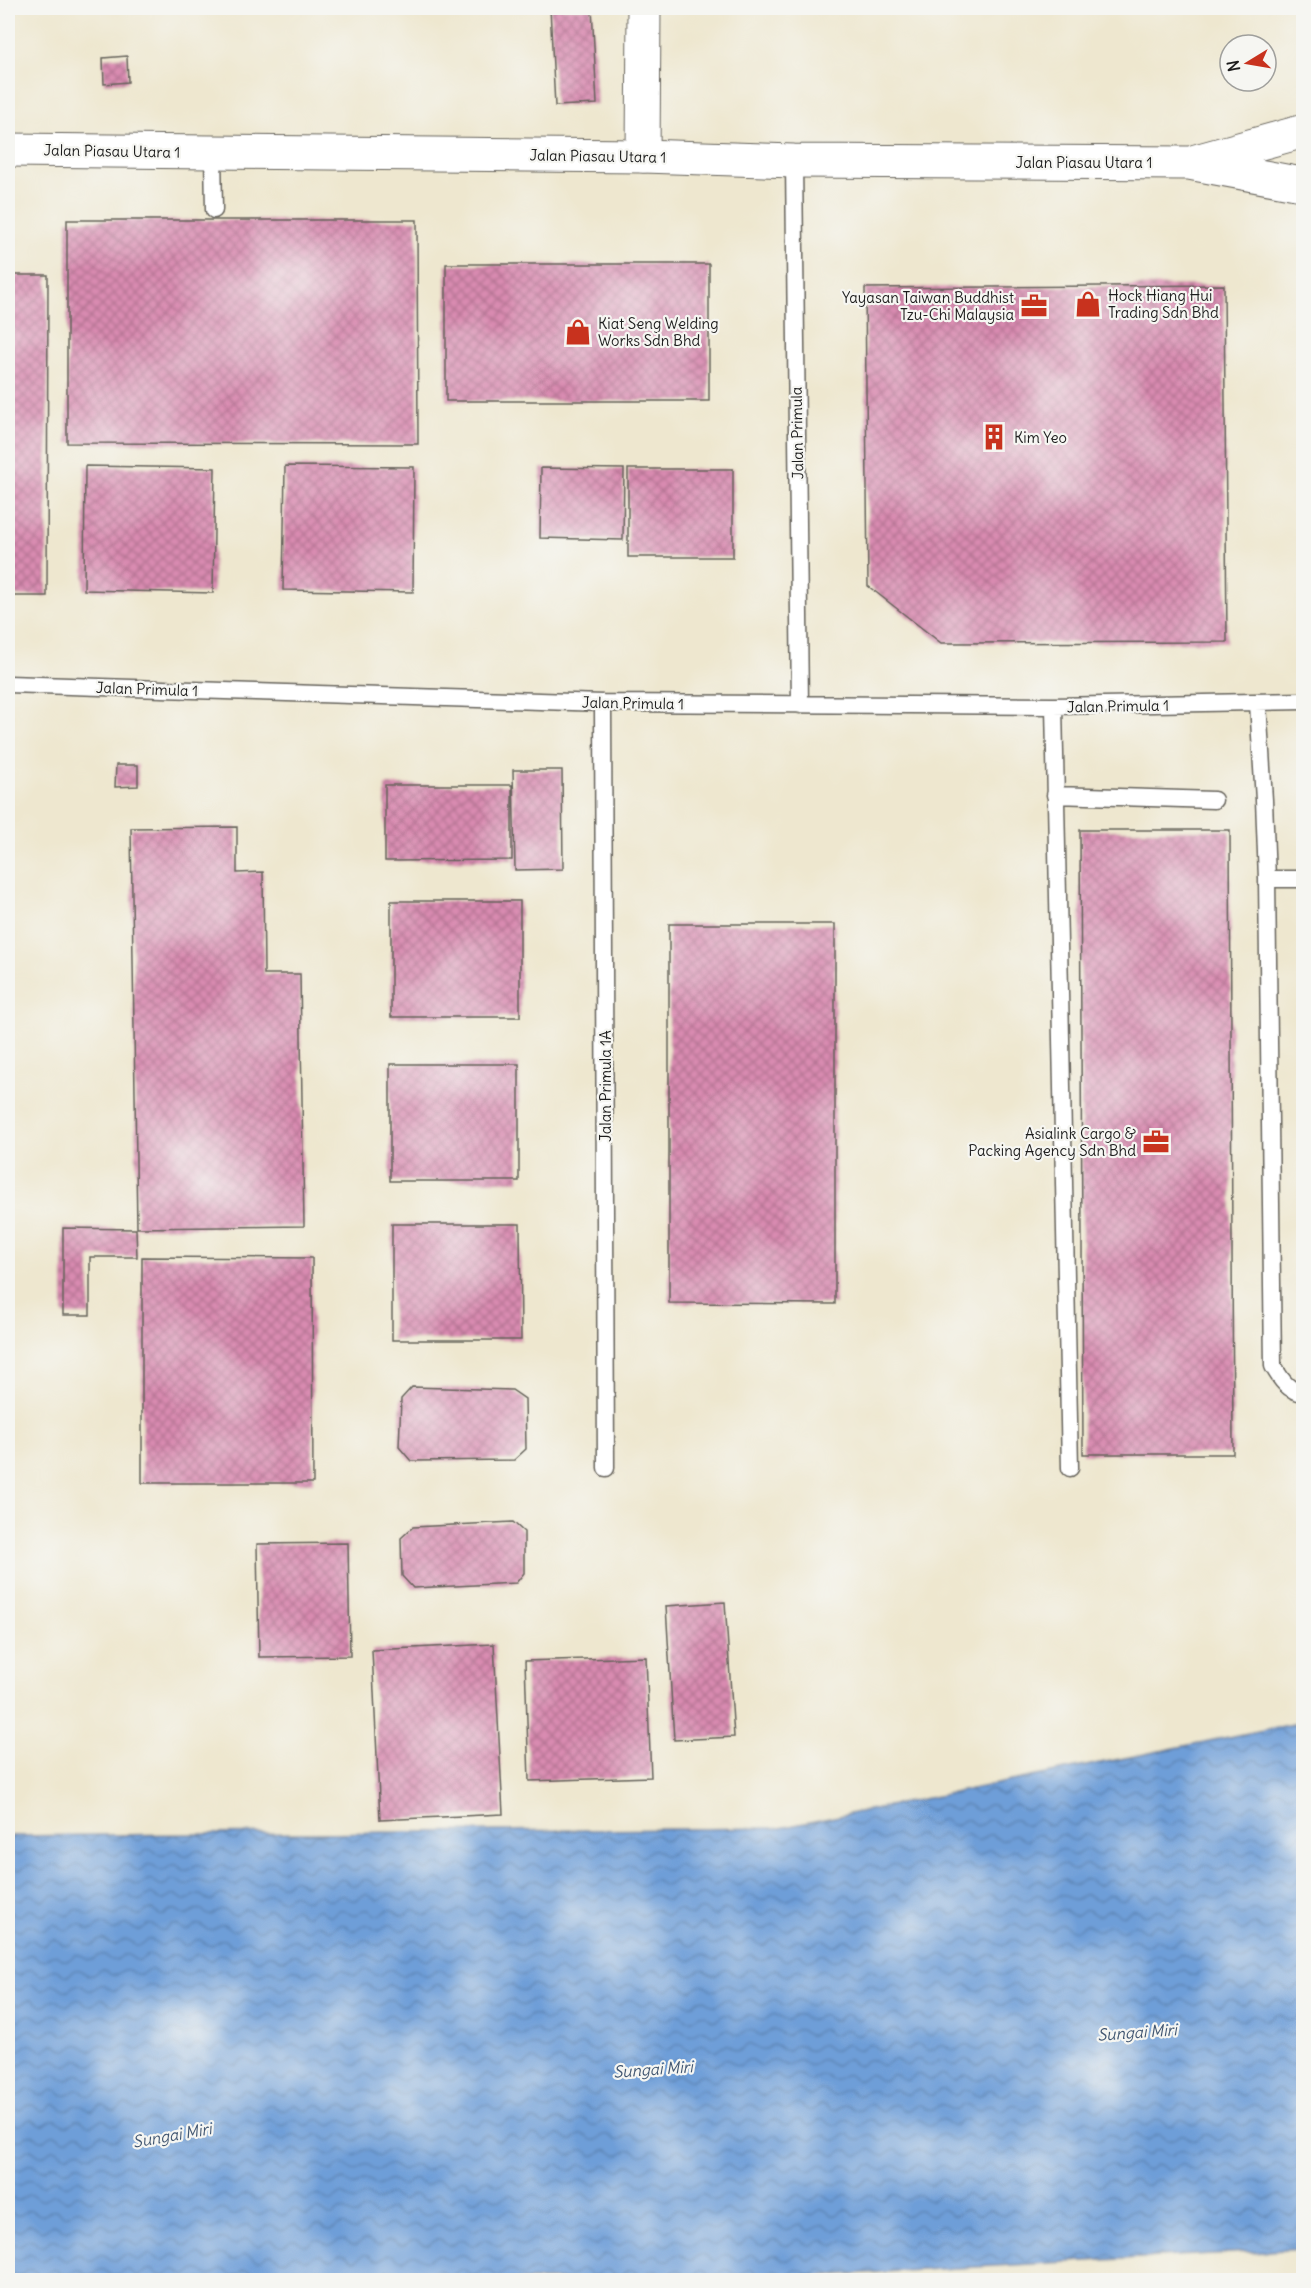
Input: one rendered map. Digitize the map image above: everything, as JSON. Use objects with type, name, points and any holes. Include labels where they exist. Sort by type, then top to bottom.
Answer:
[{"type":"street","points":[[644,8],[644,156]]},
{"type":"street","name":"Jalan Piasau Utara 1","points":[[1189,163],[1304,131]]},
{"type":"street","name":"Jalan Piasau Utara 1","points":[[8,150],[644,156],[795,161],[1189,163],[1304,183]]},
{"type":"lane","points":[[213,152],[214,210]]},
{"type":"lane","name":"Jalan Primula","points":[[795,161],[800,705]]},
{"type":"lane","name":"Jalan Primula 1","points":[[8,684],[603,703],[1054,706],[1304,701]]},
{"type":"lane","name":"Jalan Primula 1A","points":[[603,703],[606,1468]]},
{"type":"lane","points":[[1258,703],[1266,879],[1273,1366],[1284,1384],[1299,1393],[1304,1393]]},
{"type":"lane","points":[[1054,706],[1070,1468]]},
{"type":"lane","points":[[1055,795],[1214,800]]},
{"type":"lane","points":[[1266,879],[1304,879]]},
{"type":"water","name":"Sungai Miri","points":[[1303,1722],[1303,2249],[741,2280],[8,2280],[8,1847],[11,1836],[780,1828]]},
{"type":"building","points":[[550,8],[592,8],[597,104],[555,106]]},
{"type":"building","points":[[127,56],[128,82],[104,84],[103,58]]},
{"type":"building","points":[[67,220],[417,220],[418,444],[67,443]]},
{"type":"building","name":"Kiat Seng Welding Works Sdn Bhd","points":[[446,264],[709,264],[709,401],[446,401]]},
{"type":"building","points":[[8,275],[48,275],[47,596],[8,596]]},
{"type":"building","name":"Kim Yeo","points":[[1224,285],[1227,642],[941,643],[868,586],[865,288]]},
{"type":"building","points":[[85,466],[215,468],[213,593],[84,590]]},
{"type":"building","points":[[285,466],[414,467],[413,592],[283,590]]},
{"type":"building","points":[[541,468],[624,469],[623,540],[540,538]]},
{"type":"building","points":[[628,469],[733,469],[733,557],[628,557]]},
{"type":"building","points":[[116,765],[138,765],[138,786],[115,787]]},
{"type":"building","points":[[513,770],[562,770],[563,869],[515,870]]},
{"type":"building","points":[[385,785],[512,785],[512,860],[385,861]]},
{"type":"building","points":[[237,827],[237,873],[263,872],[264,974],[300,974],[304,1226],[137,1228],[131,828]]},
{"type":"building","name":"Asialink Cargo & Packing Agency Sdn Bhd","points":[[1080,830],[1230,830],[1233,1454],[1083,1454]]},
{"type":"building","points":[[391,901],[520,901],[520,1017],[391,1017]]},
{"type":"building","points":[[669,924],[835,924],[835,1304],[669,1303]]},
{"type":"building","points":[[390,1064],[519,1064],[519,1181],[390,1181]]},
{"type":"building","points":[[392,1224],[520,1224],[521,1340],[392,1340]]},
{"type":"building","points":[[63,1228],[136,1229],[137,1257],[90,1257],[90,1315],[63,1315]]},
{"type":"building","points":[[142,1257],[312,1258],[313,1483],[142,1483]]},
{"type":"building","points":[[412,1387],[512,1390],[525,1399],[526,1449],[514,1460],[411,1461],[399,1447],[401,1399]]},
{"type":"building","points":[[513,1522],[524,1532],[524,1573],[516,1583],[413,1588],[402,1576],[401,1538],[413,1527]]},
{"type":"building","points":[[348,1543],[350,1656],[259,1657],[257,1544]]},
{"type":"building","points":[[725,1602],[734,1737],[674,1740],[666,1606]]},
{"type":"building","points":[[494,1644],[503,1814],[380,1820],[372,1650]]},
{"type":"building","points":[[646,1657],[651,1777],[529,1781],[525,1661]]},
{"type":"place","name":"Hock Hiang Hui Trading Sdn Bhd","points":[[1088,304]]},
{"type":"place","name":"Yayasan Taiwan Buddhist Tzu-Chi Malaysia","points":[[1034,306]]},
{"type":"place","name":"Kiat Seng Welding Works Sdn Bhd","points":[[578,332]]},
{"type":"place","name":"Kim Yeo","points":[[994,437]]},
{"type":"place","name":"Asialink Cargo & Packing Agency Sdn Bhd","points":[[1156,1142]]}]
